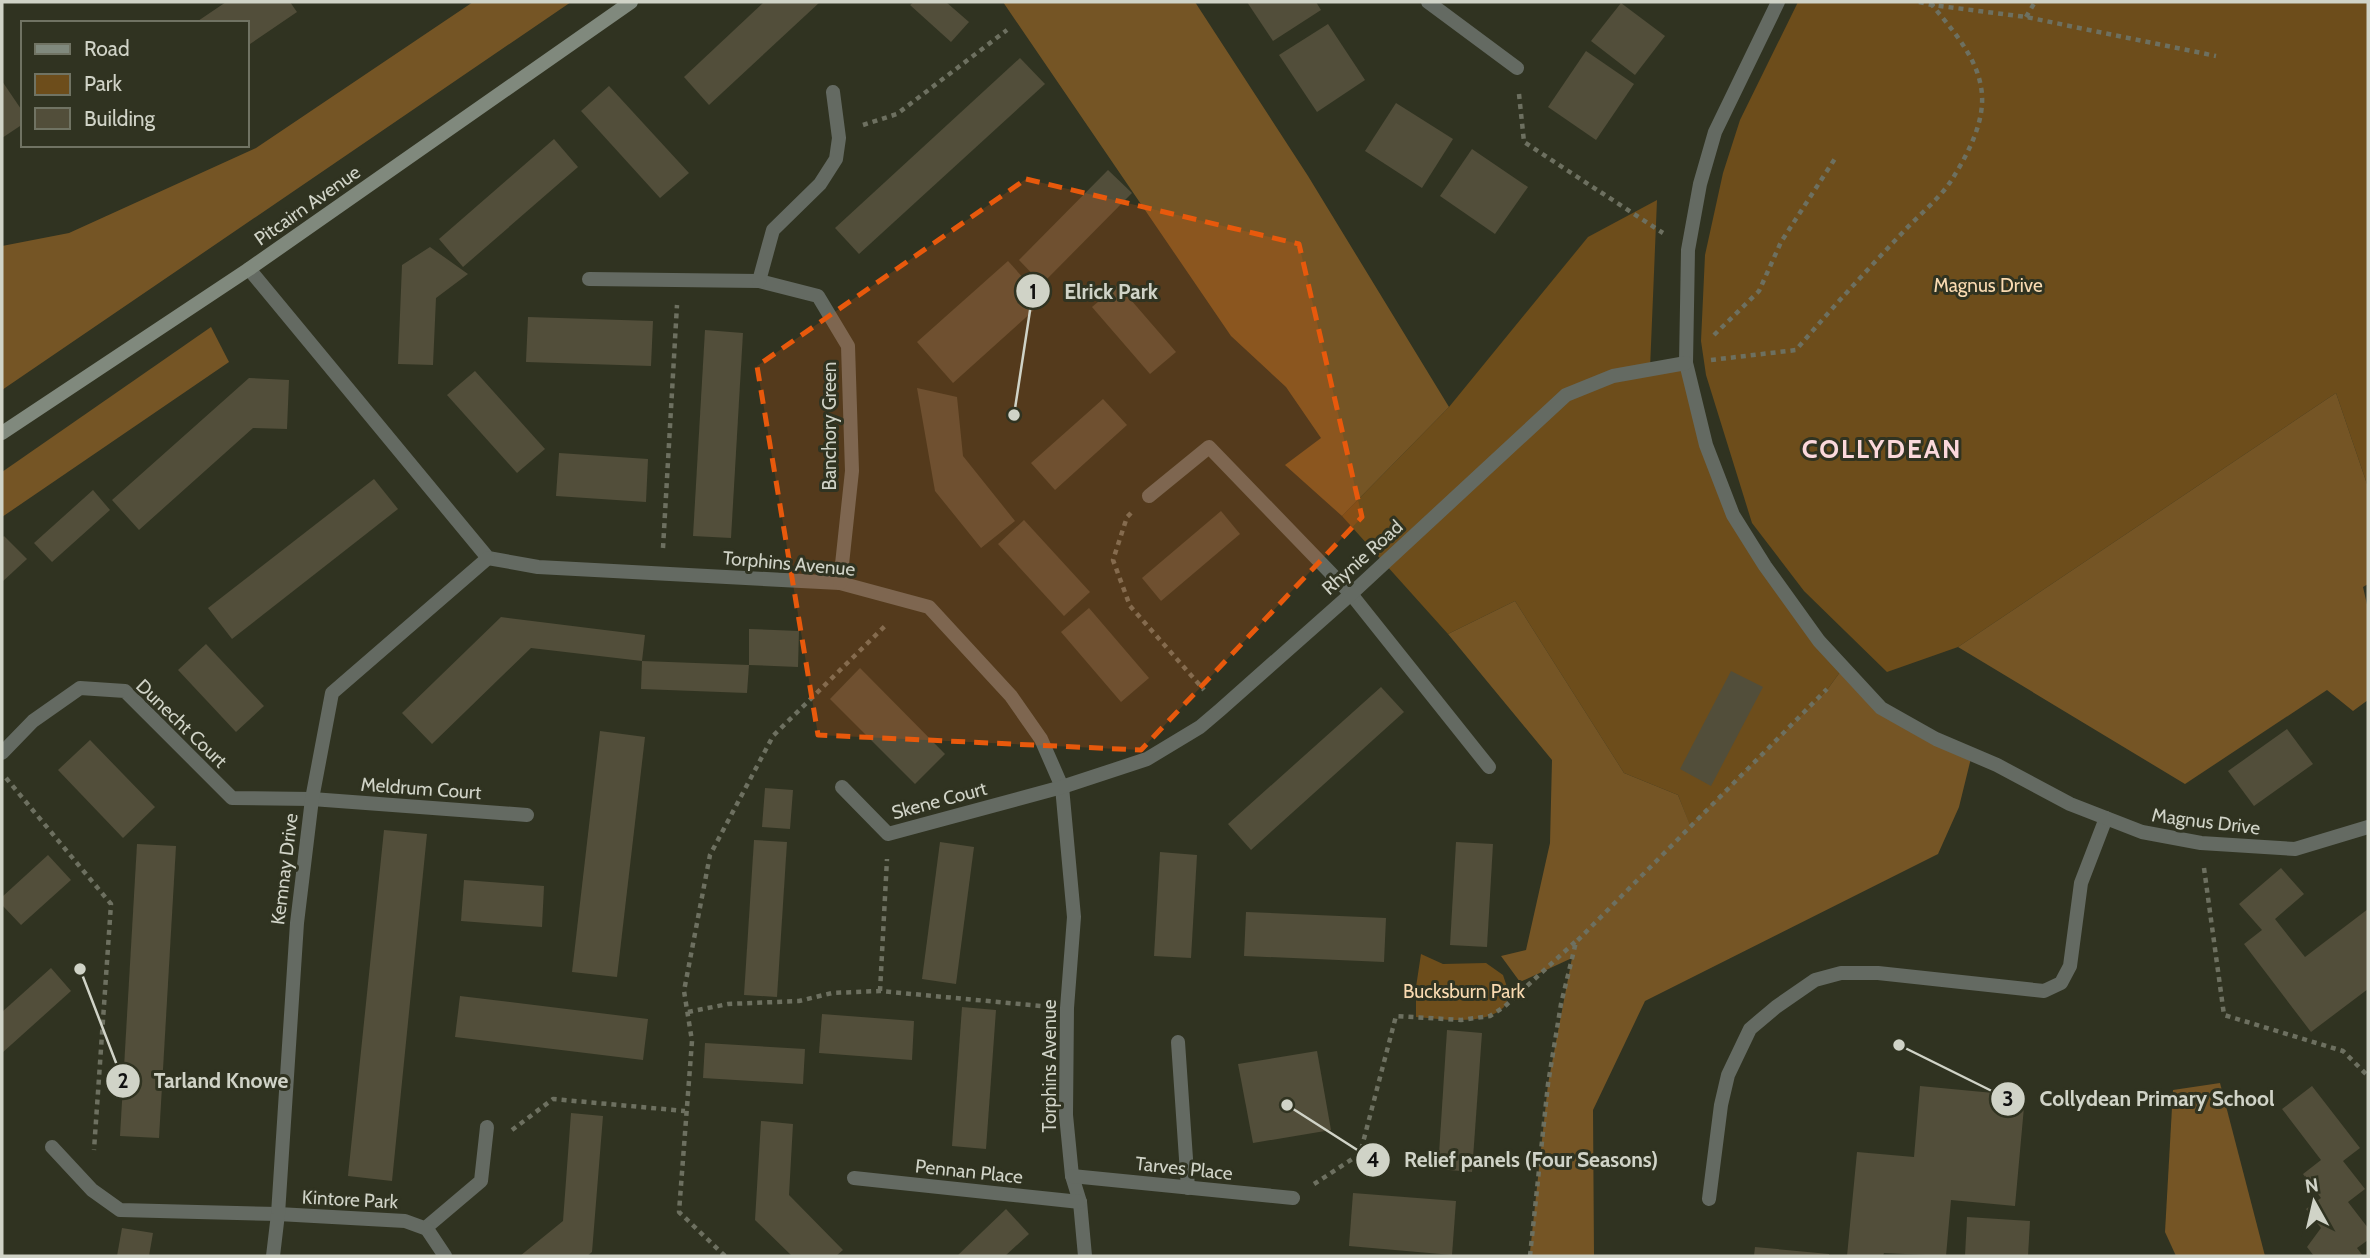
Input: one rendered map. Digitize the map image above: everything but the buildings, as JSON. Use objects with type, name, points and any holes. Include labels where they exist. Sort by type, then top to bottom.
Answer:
[{"type":"street","name":"Pitcairn Avenue","points":[[2,433],[250,269],[631,2]]},
{"type":"street","points":[[1428,2],[1517,68]]},
{"type":"street","points":[[1761,2],[1776,6]]},
{"type":"street","name":"Magnus Drive","points":[[1776,6],[1716,132],[1700,184],[1688,250],[1686,363],[1706,445],[1732,515],[1804,620],[1843,668],[1881,708],[1936,739],[1997,765],[2070,804],[2142,832],[2201,843],[2295,849],[2368,827]]},
{"type":"street","points":[[759,281],[773,230],[820,184],[836,159],[838,132],[833,92]]},
{"type":"street","points":[[250,269],[488,558]]},
{"type":"street","name":"Banchory Green","points":[[589,279],[759,281],[818,296],[848,346],[852,471],[840,583]]},
{"type":"street","name":"Rhynie Road","points":[[1062,787],[1147,759],[1200,727],[1351,594],[1566,395],[1613,376],[1686,363]]},
{"type":"street","points":[[1149,496],[1209,447],[1351,594],[1489,767]]},
{"type":"street","name":"Torphins Avenue","points":[[488,558],[538,567],[840,583],[910,601],[929,607],[1010,696],[1041,739],[1062,787],[1074,917],[1067,1008],[1066,1115],[1072,1176],[1080,1202],[1085,1256]]},
{"type":"street","name":"Kemnay Drive","points":[[273,1256],[297,923],[312,799],[332,693],[488,558]]},
{"type":"street","name":"Dunecht Court","points":[[2,753],[33,721],[80,688],[125,691],[232,798],[312,799]]},
{"type":"street","name":"Skene Court","points":[[842,787],[888,834],[1062,787]]},
{"type":"street","name":"Meldrum Court","points":[[312,799],[527,815]]},
{"type":"street","points":[[1709,1199],[1721,1105],[1728,1075],[1750,1029],[1815,980],[1841,973],[1878,973],[2044,991],[2061,983],[2070,966],[2081,883],[2106,818]]},
{"type":"street","points":[[1178,1042],[1188,1188]]},
{"type":"street","points":[[445,1256],[427,1229],[481,1181],[487,1127]]},
{"type":"street","name":"Kintore Park","points":[[52,1147],[92,1190],[120,1210],[405,1221],[427,1229]]},
{"type":"street","name":"Tarves Place","points":[[1072,1176],[1293,1198]]},
{"type":"street","name":"Pennan Place","points":[[854,1178],[1080,1202]]},
{"type":"path","points":[[1919,2],[2026,17],[2216,56]]},
{"type":"path","points":[[2026,17],[2035,2]]},
{"type":"path","points":[[1686,363],[1796,350],[1950,183],[1972,142],[1982,110],[1981,86],[1971,59],[1933,4]]},
{"type":"path","points":[[838,132],[897,114],[1007,30]]},
{"type":"path","points":[[1517,68],[1524,142],[1688,250]]},
{"type":"path","points":[[1686,363],[1759,291],[1780,242],[1836,157]]},
{"type":"path","points":[[662,574],[679,280]]},
{"type":"path","points":[[1149,496],[1127,517],[1113,560],[1130,606],[1220,710]]},
{"type":"path","points":[[725,1256],[679,1212],[692,1041],[684,990],[709,855],[773,736],[910,601]]},
{"type":"path","points":[[1293,1198],[1360,1154],[1395,1016],[1461,1020],[1490,1016],[1504,1007],[1576,942],[1827,690],[1843,668]]},
{"type":"path","points":[[2,772],[111,904],[92,1190]]},
{"type":"path","points":[[880,991],[888,834]]},
{"type":"path","points":[[2201,843],[2224,1015],[2343,1051],[2368,1076]]},
{"type":"path","points":[[1530,1256],[1548,1084],[1561,1004],[1576,942]]},
{"type":"path","points":[[688,1012],[728,1004],[799,1001],[832,993],[880,991],[1067,1008]]},
{"type":"path","points":[[484,1152],[553,1099],[685,1111]]},
{"type":"highlighted area","points":[[1026,179],[1299,244],[1362,517],[1141,750],[818,735],[757,366]]},
{"type":"green space","name":"Magnus Drive","points":[[1798,2],[2368,2],[2368,487],[2336,393],[1958,647],[1887,672],[1804,591],[1752,523],[1706,375],[1701,341],[1705,255],[1723,173],[1740,120]]},
{"type":"green space","points":[[1657,200],[1650,369],[1686,363],[1733,515],[1843,668],[1827,690],[1690,826],[1678,795],[1624,773],[1515,601],[1448,634],[1342,516],[1449,407],[1588,237]]},
{"type":"green space","name":"Bucksburn Park","points":[[1421,954],[1443,964],[1486,963],[1503,975],[1509,993],[1504,1007],[1495,1014],[1473,1019],[1416,1017],[1416,987]]},
{"type":"shaded area","points":[[473,2],[571,2],[2,390],[2,246],[69,233],[256,148]]},
{"type":"shaded area","points":[[1003,2],[1195,2],[1308,176],[1449,407],[1342,516],[1285,465],[1321,438],[1286,387],[1231,336]]},
{"type":"shaded area","points":[[211,327],[229,362],[2,517],[2,472]]},
{"type":"shaded area","points":[[2336,393],[2368,487],[2368,584],[2363,587],[2368,609],[2368,700],[2353,711],[2327,690],[2185,784],[1958,647]]},
{"type":"shaded area","points":[[1515,601],[1624,773],[1678,795],[1690,825],[1827,690],[1843,668],[1881,708],[1972,754],[1959,807],[1938,854],[1645,1001],[1593,1110],[1594,1256],[1531,1256],[1530,1252],[1548,1084],[1572,958],[1520,982],[1501,956],[1526,950],[1550,843],[1552,760],[1448,634]]},
{"type":"shaded area","points":[[2220,1083],[2265,1256],[2176,1256],[2165,1232],[2173,1090]]},
{"type":"place","name":"Elrick Park","points":[[1014,415]]},
{"type":"place","name":"Tarland Knowe","points":[[80,969]]},
{"type":"place","name":"Collydean Primary School","points":[[1899,1045]]},
{"type":"place","name":"Relief panels (Four Seasons)","points":[[1287,1105]]},
{"type":"district","name":"COLLYDEAN","points":[[1882,449]]}]
